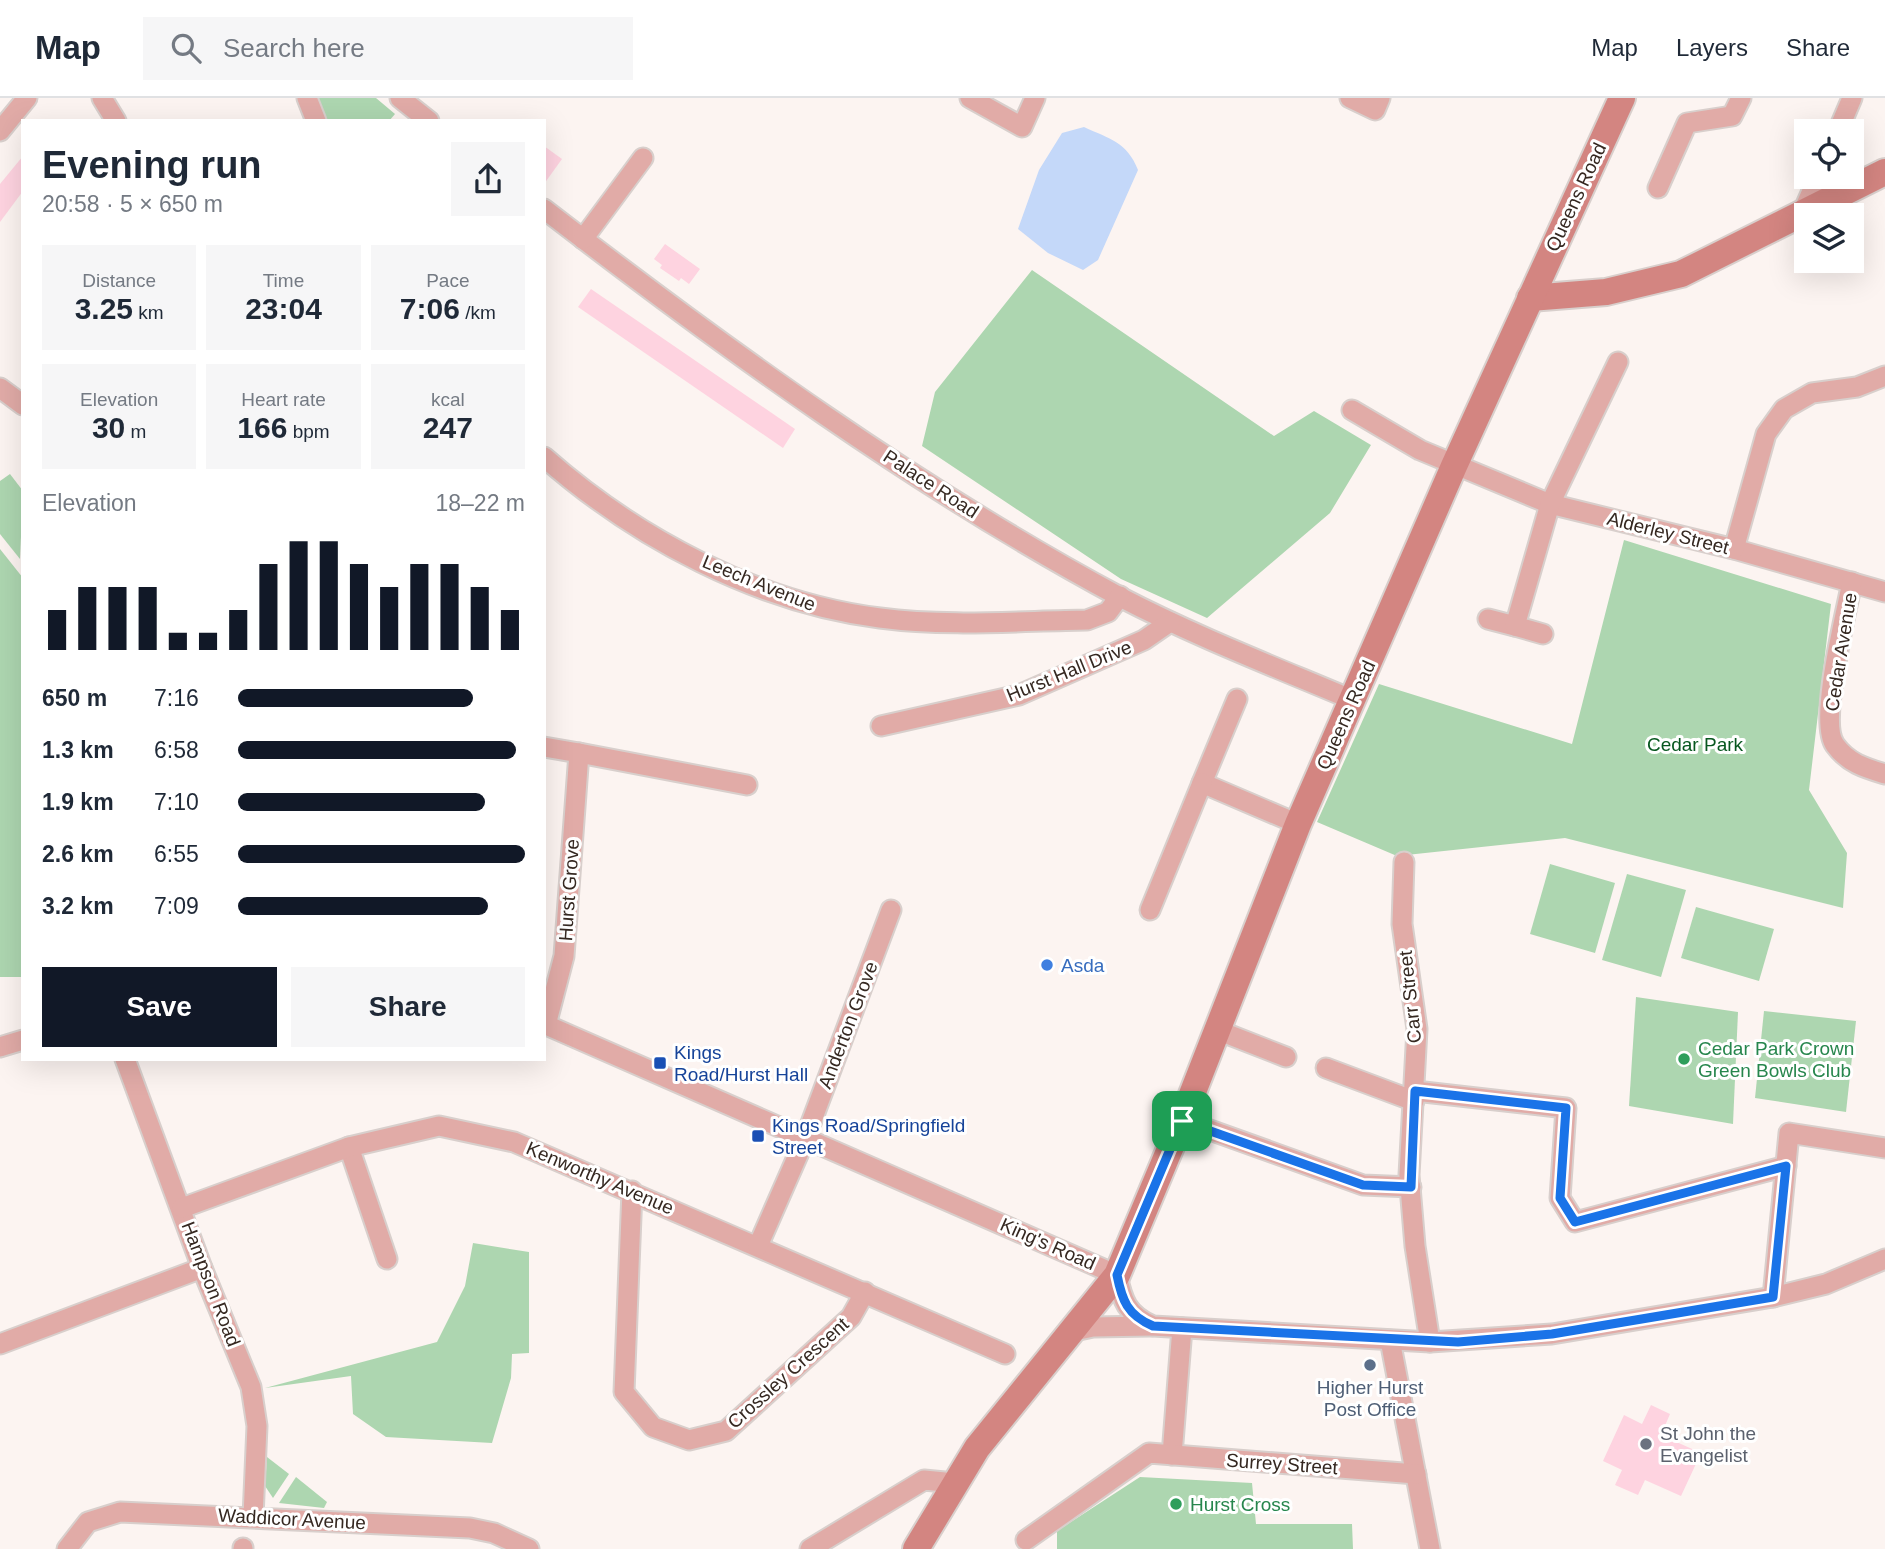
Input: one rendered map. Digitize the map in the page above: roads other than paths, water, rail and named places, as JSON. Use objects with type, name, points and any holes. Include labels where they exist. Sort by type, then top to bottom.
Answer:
[{"type":"main road","name":"Queens Road","points":[[916,1549],[976,1448],[1117,1275],[1182,1121],[1298,824],[1454,466],[1622,98]]},
{"type":"main road","points":[[1824,203],[1885,172]]},
{"type":"main road","points":[[1530,298],[1606,292],[1681,274],[1794,218]]},
{"type":"street","points":[[0,131],[27,98]]},
{"type":"street","points":[[102,98],[115,119]]},
{"type":"street","points":[[307,98],[315,119]]},
{"type":"street","points":[[400,98],[426,119]]},
{"type":"street","points":[[970,98],[1021,127],[1035,98]]},
{"type":"street","points":[[1350,98],[1375,110],[1380,98]]},
{"type":"street","points":[[1843,119],[1852,98]]},
{"type":"street","points":[[1658,188],[1687,123],[1736,107]]},
{"type":"street","points":[[583,239],[643,158]]},
{"type":"street","name":"Palace Road","points":[[546,211],[814,406],[967,509],[1170,622],[1353,700]]},
{"type":"street","points":[[1515,626],[1550,504],[1618,362]]},
{"type":"street","points":[[1734,550],[1766,434],[1784,409],[1812,393],[1857,387],[1885,376]]},
{"type":"street","points":[[0,388],[21,404]]},
{"type":"street","name":"Alderley Street","points":[[1352,410],[1454,466],[1550,504],[1734,550],[1885,592]]},
{"type":"street","name":"Leech Avenue","points":[[546,459],[601,502],[674,548],[744,581],[818,608],[880,618],[946,624],[1087,620],[1108,612],[1120,596]]},
{"type":"street","name":"Cedar Avenue","points":[[1852,582],[1828,709],[1833,744],[1858,767],[1885,774]]},
{"type":"street","points":[[1488,619],[1543,634]]},
{"type":"street","name":"Hurst Hall Drive","points":[[881,726],[1019,695],[1144,640],[1170,622]]},
{"type":"street","points":[[1150,910],[1237,699]]},
{"type":"street","points":[[546,747],[747,785]]},
{"type":"street","name":"Hurst Grove","points":[[546,1020],[564,956],[579,753]]},
{"type":"street","points":[[1202,783],[1298,824]]},
{"type":"street","name":"Carr Street","points":[[1404,862],[1402,925],[1417,1028],[1411,1187],[1415,1246],[1430,1342]]},
{"type":"street","name":"Anderton Grove","points":[[758,1246],[805,1139],[891,910]]},
{"type":"street","name":"King's Road","points":[[546,1024],[1117,1275],[1122,1302],[1139,1320],[1153,1326]]},
{"type":"street","points":[[1217,1030],[1286,1057]]},
{"type":"street","points":[[0,1046],[21,1041]]},
{"type":"street","name":"Hampson Road","points":[[126,1061],[202,1268],[251,1387],[257,1426],[253,1517]]},
{"type":"street","points":[[1326,1068],[1414,1096],[1566,1108],[1560,1198],[1575,1222],[1786,1166]]},
{"type":"street","points":[[1182,1121],[1363,1185],[1411,1187]]},
{"type":"street","name":"Kenworthy Avenue","points":[[182,1208],[349,1147],[439,1126],[514,1142],[1005,1354]]},
{"type":"street","points":[[1773,1297],[1789,1133],[1885,1148]]},
{"type":"street","points":[[349,1147],[387,1259]]},
{"type":"street","name":"Crossley Crescent","points":[[632,1191],[624,1392],[653,1427],[689,1440],[726,1431],[851,1317],[865,1292]]},
{"type":"street","points":[[1074,1331],[1093,1327],[1153,1326],[1430,1342],[1552,1334],[1773,1297],[1826,1284],[1885,1259]]},
{"type":"street","points":[[0,1344],[202,1268]]},
{"type":"street","points":[[1172,1455],[1182,1328]]},
{"type":"street","points":[[1390,1340],[1430,1549]]},
{"type":"street","name":"Surrey Street","points":[[1026,1540],[1149,1454],[1416,1474]]},
{"type":"street","points":[[810,1549],[924,1480],[955,1483]]},
{"type":"street","name":"Waddicor Avenue","points":[[67,1549],[88,1522],[120,1512],[470,1528],[494,1533],[528,1549]]},
{"type":"water","points":[[1084,127],[1123,147],[1138,170],[1098,260],[1083,270],[1048,253],[1018,229],[1039,170],[1062,133]]},
{"type":"place","name":"Asda","points":[[1047,965]]},
{"type":"place","name":"Cedar Park Crown Green Bowls Club","points":[[1684,1059]]},
{"type":"place","name":"Kings Road/Hurst Hall","points":[[660,1063]]},
{"type":"place","name":"Kings Road/Springfield Street","points":[[758,1136]]},
{"type":"place","name":"Higher Hurst Post Office","points":[[1370,1365]]},
{"type":"place","name":"St John the Evangelist","points":[[1646,1444]]},
{"type":"place","name":"Hurst Cross","points":[[1176,1504]]},
{"type":"park label","name":"Cedar Park","points":[[1695,744]]}]
